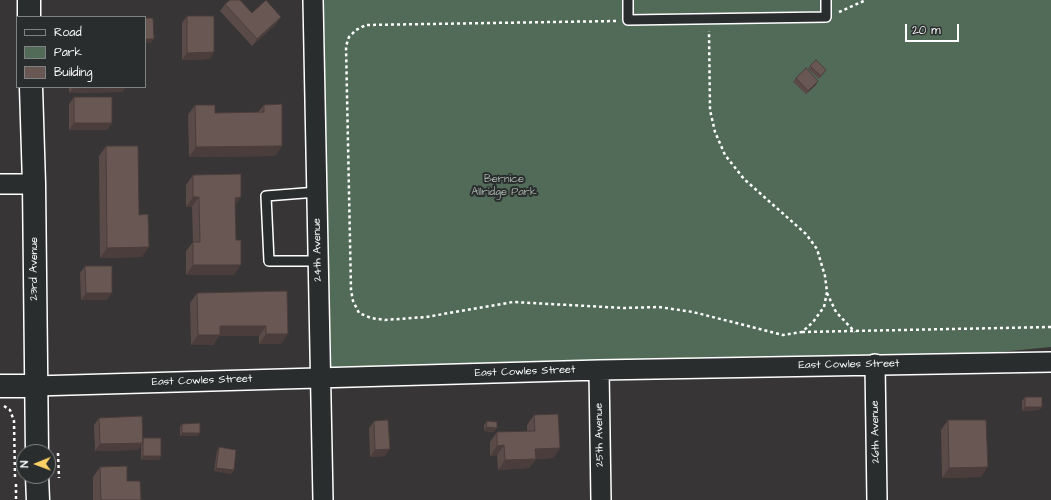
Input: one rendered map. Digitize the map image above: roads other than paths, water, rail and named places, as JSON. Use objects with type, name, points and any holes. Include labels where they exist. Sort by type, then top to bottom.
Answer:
[{"type":"street","points":[[29,0],[29,16]]},
{"type":"street","name":"24th Avenue","points":[[313,0],[323,500]]},
{"type":"street","name":"23rd Avenue","points":[[32,88],[37,444]]},
{"type":"street","points":[[0,184],[34,184]]},
{"type":"street","name":"East Cowles Street","points":[[0,386],[599,370],[1051,362]]},
{"type":"street","name":"26th Avenue","points":[[876,364],[877,500]]},
{"type":"street","name":"25th Avenue","points":[[599,370],[601,500]]},
{"type":"street","points":[[37,484],[38,500]]},
{"type":"lane","points":[[628,0],[628,20],[826,17],[826,0]]},
{"type":"lane","points":[[317,192],[266,196],[269,261],[318,261]]},
{"type":"park label","name":"Bernice Allridge Park","points":[[504,186]]}]
